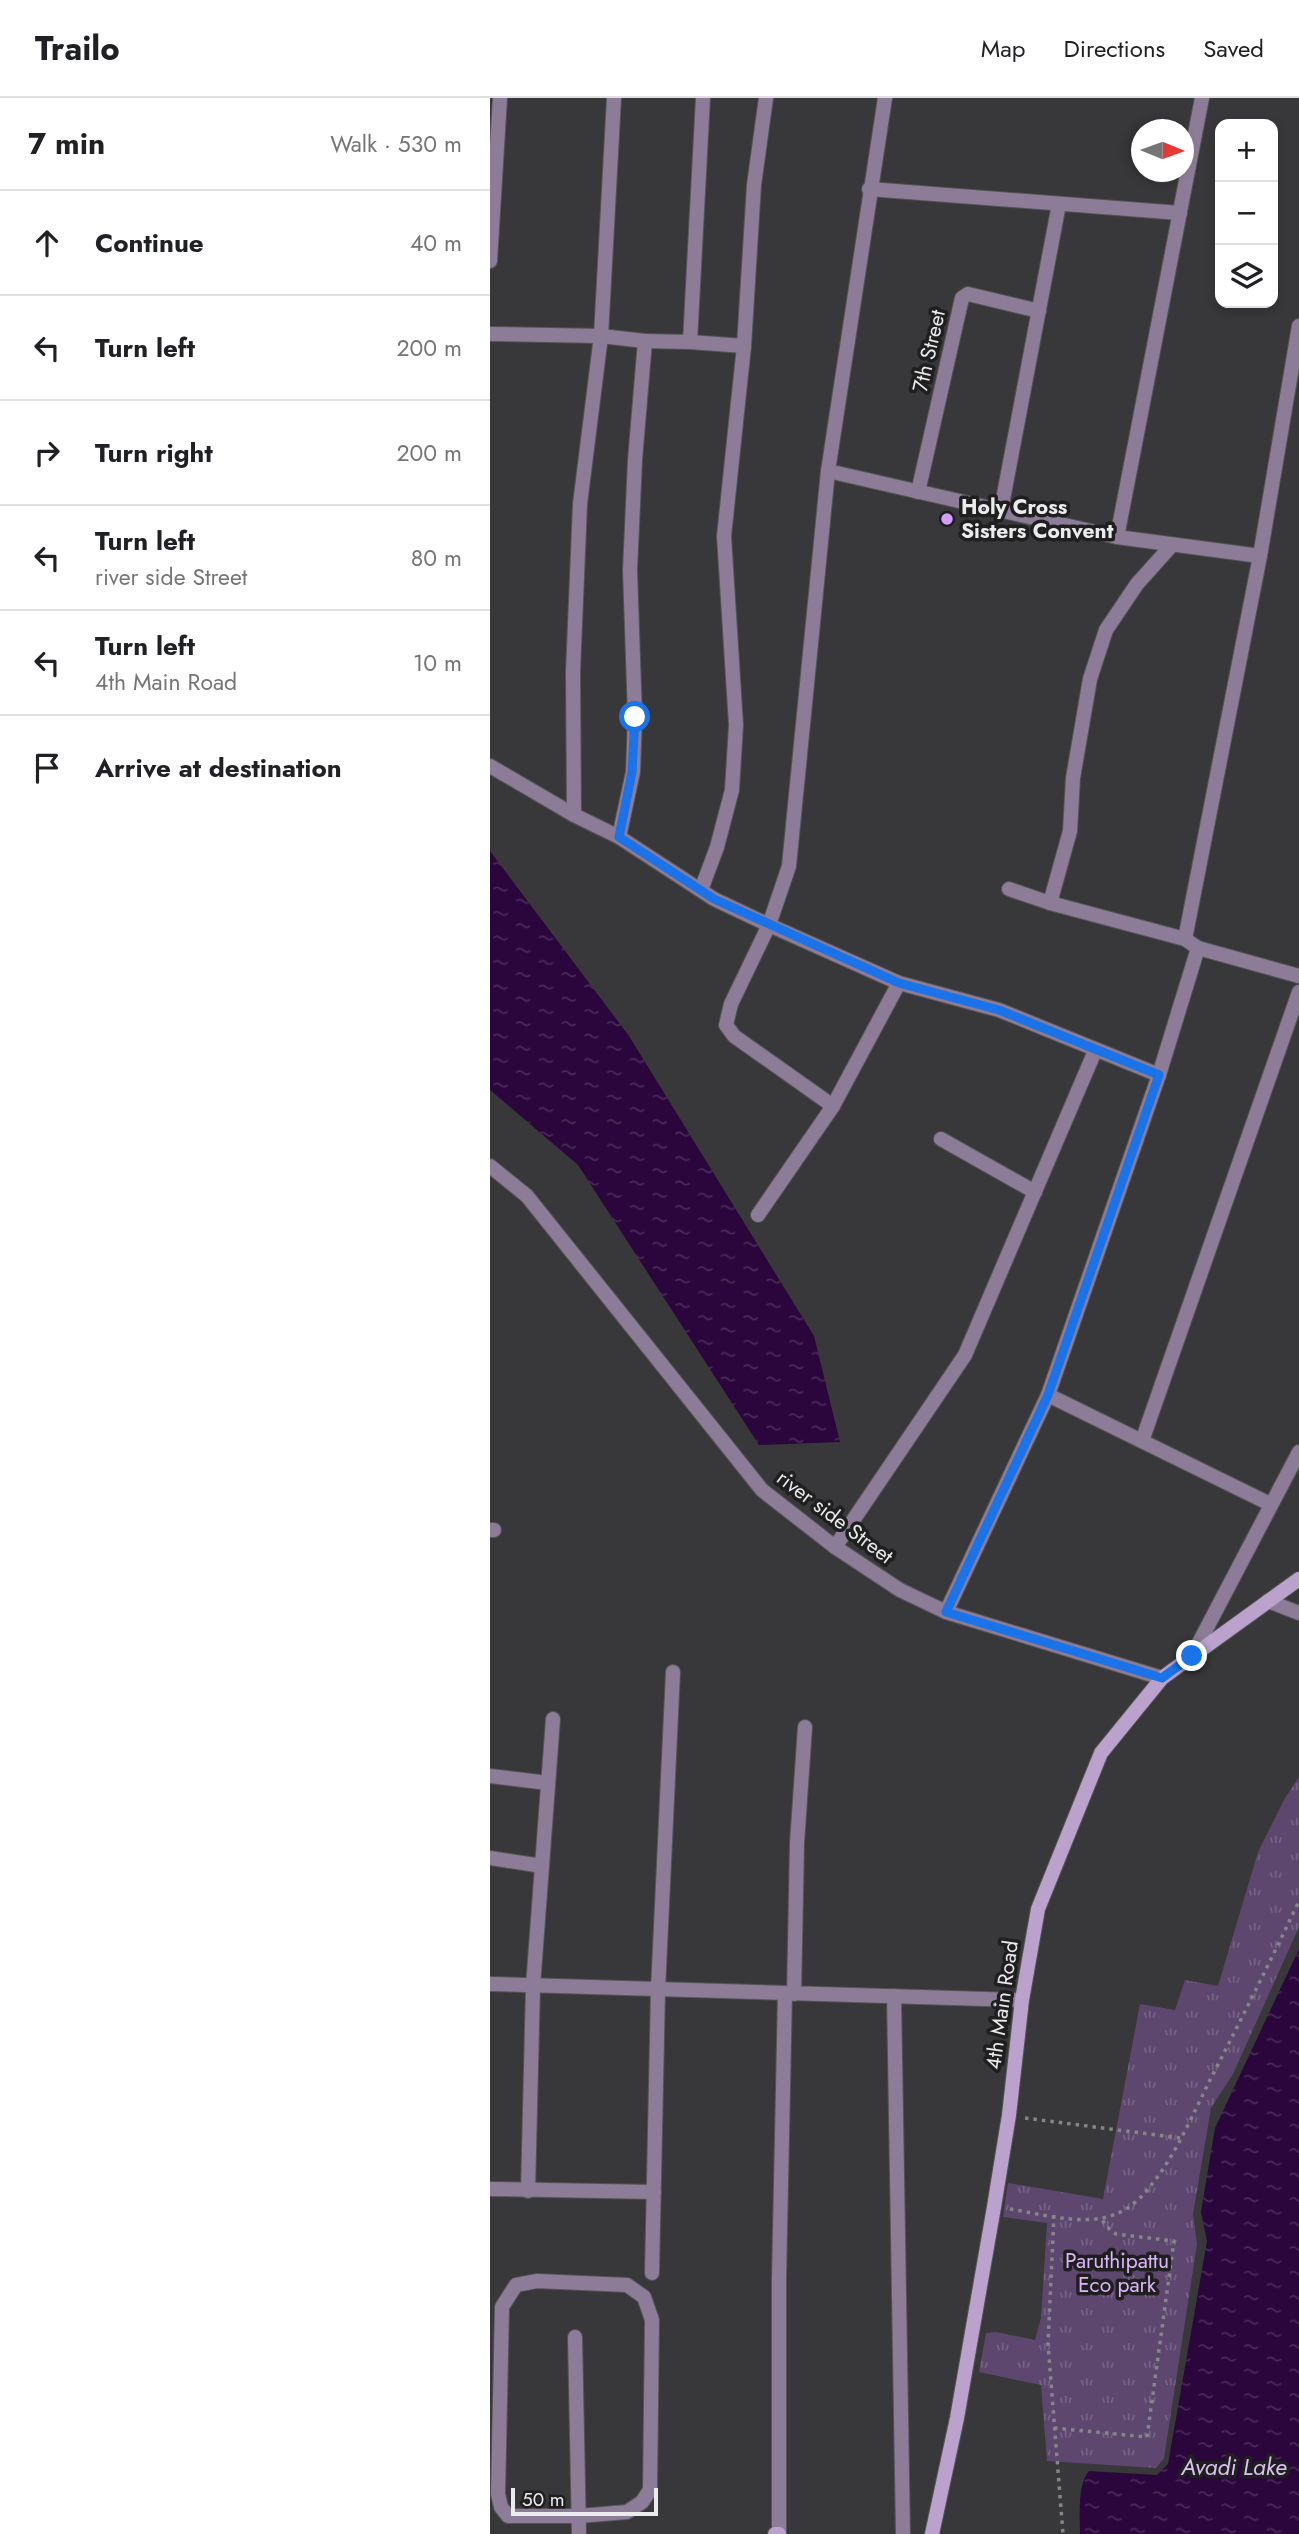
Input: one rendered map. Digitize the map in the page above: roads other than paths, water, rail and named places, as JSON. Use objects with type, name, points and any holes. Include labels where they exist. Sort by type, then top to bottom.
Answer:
[{"type":"main road","name":"4th Main Road","points":[[932,2534],[957,2418],[994,2207],[1009,2115],[1022,2000],[1038,1909],[1101,1753],[1162,1678],[1299,1578]]},
{"type":"street","points":[[490,261],[500,98]]},
{"type":"street","points":[[574,815],[573,672],[580,504],[601,336],[614,98]]},
{"type":"street","points":[[690,342],[703,98]]},
{"type":"street","points":[[701,890],[717,847],[732,790],[736,725],[723,536],[744,346],[754,186],[766,98]]},
{"type":"street","points":[[833,1106],[734,1036],[726,1025],[731,1004],[769,925],[789,866],[828,471],[885,98]]},
{"type":"street","points":[[1117,537],[1202,98]]},
{"type":"street","points":[[869,189],[1180,213]]},
{"type":"street","points":[[1001,510],[1059,204]]},
{"type":"street","name":"7th Street","points":[[918,492],[964,296],[968,294],[1039,312]]},
{"type":"street","points":[[1185,939],[1260,556],[1299,326]]},
{"type":"street","points":[[490,334],[601,336],[744,346]]},
{"type":"street","points":[[619,837],[632,772],[635,717],[630,570],[635,460],[645,341]]},
{"type":"street","points":[[828,471],[1117,537],[1260,556]]},
{"type":"street","points":[[1049,903],[1070,831],[1073,778],[1090,679],[1106,630],[1137,584],[1172,545]]},
{"type":"street","points":[[490,766],[574,815],[619,837],[701,890],[769,925],[899,983],[999,1010],[1159,1075]]},
{"type":"street","points":[[1009,889],[1049,903],[1185,939],[1198,948],[1299,976]]},
{"type":"street","points":[[946,1612],[1048,1395],[1159,1075],[1198,948]]},
{"type":"street","points":[[758,1215],[833,1106],[899,983]]},
{"type":"street","points":[[1142,1441],[1299,992]]},
{"type":"street","points":[[835,1547],[965,1355],[1095,1051]]},
{"type":"street","points":[[941,1139],[1035,1192]]},
{"type":"street","name":"river side Street","points":[[490,1166],[527,1196],[762,1490],[835,1547],[900,1590],[946,1612],[1162,1678]]},
{"type":"street","points":[[1048,1395],[1270,1504]]},
{"type":"street","points":[[1192,1656],[1299,1452]]},
{"type":"street","points":[[1268,1601],[1299,1613]]},
{"type":"street","points":[[652,2273],[658,1990],[673,1672]]},
{"type":"street","points":[[528,2191],[533,1986],[553,1719]]},
{"type":"street","points":[[778,2534],[779,2278],[789,1993],[805,1727]]},
{"type":"street","points":[[490,1776],[548,1783]]},
{"type":"street","points":[[490,1858],[542,1866]]},
{"type":"street","points":[[490,1984],[1022,2000]]},
{"type":"street","points":[[894,1996],[903,2534]]},
{"type":"street","points":[[490,2189],[654,2192]]},
{"type":"street","points":[[537,2281],[627,2285],[644,2297],[652,2320],[650,2490],[642,2502],[627,2512],[579,2516],[508,2516],[501,2507],[498,2494],[502,2307],[516,2285],[537,2281]]},
{"type":"street","points":[[575,2337],[579,2534]]},
{"type":"water","points":[[490,851],[629,1036],[814,1336],[840,1442],[759,1445],[578,1165],[490,1090]]},
{"type":"water","name":"Avadi Lake","points":[[1299,1949],[1299,2534],[1080,2534],[1081,2492],[1089,2471],[1157,2475],[1168,2464],[1207,2241],[1201,2212],[1215,2128]]},
{"type":"place","name":"Holy Cross Sisters Convent","points":[[947,519]]},
{"type":"park label","name":"Paruthipattu Eco park","points":[[1117,2273]]}]
